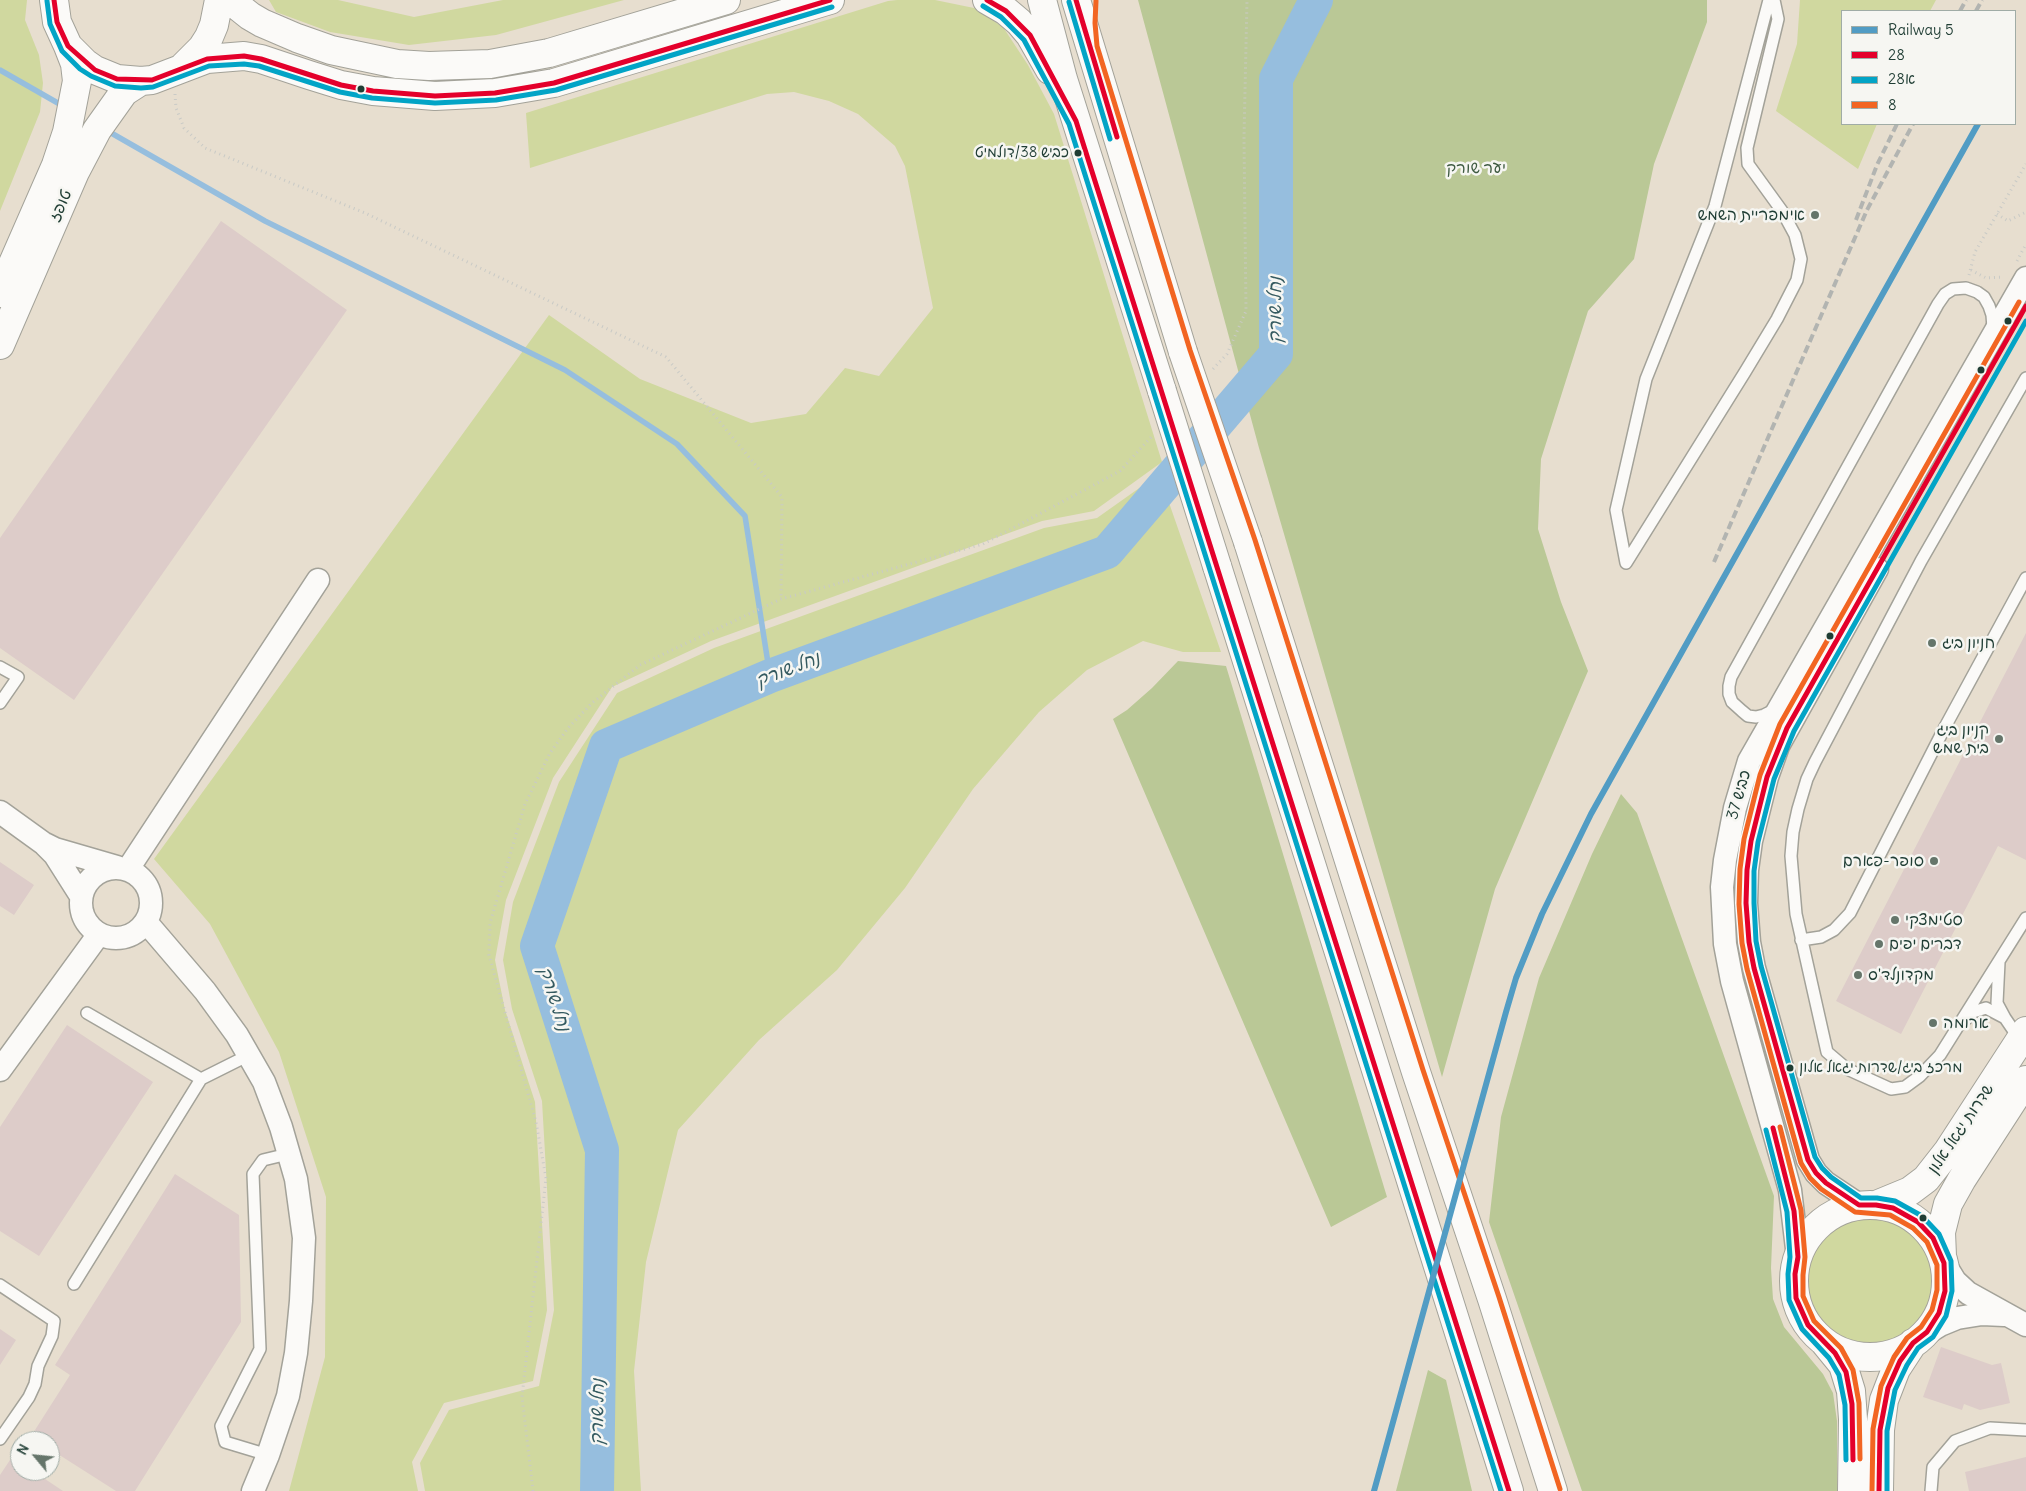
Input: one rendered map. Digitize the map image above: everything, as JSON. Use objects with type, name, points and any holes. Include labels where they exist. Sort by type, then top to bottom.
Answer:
[{"type":"main road","points":[[54,0],[57,22],[68,46],[84,63],[117,79],[141,81],[157,78],[207,59],[244,56],[261,59],[308,76],[373,91],[435,96],[495,93],[554,83],[830,0]]},
{"type":"main road","points":[[172,73],[194,58],[202,48],[214,26],[219,0]]},
{"type":"main road","points":[[230,0],[262,23],[331,50],[397,64],[444,66],[490,64],[549,53],[726,0]]},
{"type":"main road","points":[[987,0],[1006,11],[1030,35],[1076,121]]},
{"type":"main road","points":[[1042,0],[1076,121],[1509,1491]]},
{"type":"main road","points":[[1076,0],[1183,352],[1248,542],[1416,1072],[1492,1299],[1553,1491]]},
{"type":"main road","points":[[1089,0],[1087,23],[1090,48]]},
{"type":"main road","name":"טופז","points":[[0,293],[56,165],[67,132],[77,81],[75,64],[68,46]]},
{"type":"main road","name":"טופז","points":[[0,345],[76,172],[97,130],[124,92],[141,81]]},
{"type":"main road","name":"שדרות יגאל אלון","points":[[1868,1205],[1910,1191],[1926,1179],[1948,1151],[2017,1030]]},
{"type":"main road","name":"שדרות יגאל אלון","points":[[1943,1259],[1941,1232],[1948,1204],[1962,1179],[2013,1112],[2026,1080]]},
{"type":"main road","points":[[1852,1491],[1853,1419],[1849,1381],[1839,1359],[1808,1325],[1798,1303],[1794,1280],[1798,1257],[1809,1235],[1822,1222],[1837,1213],[1868,1205],[1899,1210],[1918,1222],[1933,1238],[1943,1259],[1946,1280],[1943,1302],[1933,1323],[1896,1369],[1884,1400],[1880,1430],[1879,1491]]},
{"type":"main road","points":[[1824,1342],[1845,1353],[1868,1357],[1892,1354],[1918,1340]]},
{"type":"street","name":"כביש 37","points":[[1798,1257],[1790,1190],[1732,981],[1723,919],[1722,887],[1729,832],[1749,761],[1992,337],[2016,272]]},
{"type":"street","name":"כביש 37","points":[[1868,1205],[1826,1183],[1816,1173],[1808,1160],[1754,968],[1749,942],[1746,903],[1751,840],[1767,777],[1787,728],[2026,306]]},
{"type":"street","points":[[122,868],[318,580]]},
{"type":"street","points":[[0,812],[43,843],[54,855],[81,896]]},
{"type":"street","points":[[43,843],[65,852],[122,868],[138,874],[145,882],[150,891],[151,907],[146,922],[130,936],[114,938],[99,934],[90,927],[81,910],[81,896],[87,882],[96,874],[106,869],[122,868]]},
{"type":"street","points":[[146,922],[205,991],[249,1055],[264,1082],[296,1180],[304,1238],[296,1353],[288,1396],[268,1455],[253,1491]]},
{"type":"street","points":[[0,1070],[99,934]]},
{"type":"street","points":[[1943,1259],[1951,1275],[1961,1287],[1983,1302],[2018,1321]]},
{"type":"street","points":[[1918,1340],[1940,1325],[1965,1316],[1991,1314],[2018,1321]]},
{"type":"lane","points":[[1769,0],[1715,206],[1646,379],[1616,510],[1626,563],[1745,372],[1777,319],[1797,280],[1801,259],[1795,235],[1782,211],[1748,164],[1747,148],[1778,19],[1774,0]]},
{"type":"lane","points":[[1780,707],[1764,715],[1748,716],[1732,702],[1729,686],[1731,677],[1938,304],[1949,291],[1966,288],[1977,292],[1987,301],[1992,315],[1992,337]]},
{"type":"lane","points":[[2026,378],[1990,444],[1921,561],[1807,780],[1793,832],[1791,856],[1796,914],[1827,1052],[1846,1069],[1891,1089],[1905,1087],[1920,1076],[1940,1055],[2026,918]]},
{"type":"lane","points":[[1801,940],[1821,937],[1834,930],[1850,913],[1945,727],[2026,578]]},
{"type":"lane","points":[[0,667],[18,677],[0,703]]},
{"type":"lane","points":[[1999,961],[1997,1003],[2017,1030]]},
{"type":"lane","points":[[1956,1028],[1973,1012],[1986,1008],[2017,1030]]},
{"type":"lane","points":[[87,1013],[201,1079]]},
{"type":"lane","points":[[74,1284],[201,1079],[249,1055]]},
{"type":"lane","points":[[268,1455],[224,1442],[221,1426],[260,1349],[253,1174],[263,1160],[288,1154]]},
{"type":"lane","points":[[0,1285],[54,1321],[52,1336],[38,1366],[35,1384],[29,1397],[0,1439]]},
{"type":"lane","points":[[1931,1491],[1933,1467],[1955,1441],[1990,1428],[2026,1430]]},
{"type":"path","points":[[1207,376],[1227,354],[1246,310],[1244,136],[1247,0]]},
{"type":"path","points":[[172,73],[176,108],[184,128],[205,148],[365,213],[666,357],[782,497],[781,599]]},
{"type":"path","points":[[1966,288],[1975,252],[2026,164]]},
{"type":"path","points":[[1997,214],[2008,221],[2026,212]]},
{"type":"path","points":[[1971,270],[1986,278],[2003,277],[2016,272],[2022,250],[2026,244]]},
{"type":"path","points":[[2022,250],[2026,257]]},
{"type":"path","points":[[533,1491],[522,1397],[546,1178],[536,1122],[489,955],[490,923],[525,804],[550,753],[568,728],[592,702],[640,665],[781,599],[982,544],[1120,471],[1153,435]]},
{"type":"green space","points":[[0,0],[27,0],[25,20],[39,55],[43,83],[40,112],[0,211]]},
{"type":"green space","points":[[269,0],[338,0],[414,17],[503,0],[624,0],[496,35],[409,45],[330,32],[276,12]]},
{"type":"green space","points":[[935,0],[974,8],[1003,27],[1028,65],[1054,114],[1162,462],[1094,511],[1042,521],[711,641],[612,687],[553,778],[506,900],[495,960],[505,1010],[535,1102],[547,1310],[533,1381],[444,1403],[412,1462],[418,1491],[289,1491],[325,1357],[326,1197],[279,1052],[210,924],[154,859],[549,315],[640,379],[751,423],[806,414],[845,368],[879,376],[933,308],[905,166],[895,146],[858,114],[829,101],[794,92],[767,94],[530,168],[526,113],[888,1]]},
{"type":"green space","name":"יער שורק","points":[[1138,0],[1707,0],[1707,22],[1654,164],[1634,259],[1588,311],[1541,459],[1538,529],[1561,602],[1588,671],[1495,889],[1442,1077],[1259,448]]},
{"type":"green space","points":[[1800,0],[1936,0],[1931,10],[1841,10],[1841,125],[1877,125],[1858,169],[1776,111],[1797,44]]},
{"type":"green space","points":[[1159,474],[1221,652],[1183,652],[1143,641],[1087,670],[1039,712],[973,789],[905,888],[837,970],[759,1040],[678,1130],[646,1262],[634,1371],[641,1491],[425,1491],[420,1463],[449,1410],[539,1386],[554,1310],[542,1101],[512,1009],[503,960],[513,902],[559,782],[617,693],[714,648],[1044,528],[1097,518]]},
{"type":"green space","points":[[1178,661],[1226,666],[1387,1197],[1331,1227],[1113,719],[1127,710],[1152,688]]},
{"type":"green space","points":[[1621,794],[1637,813],[1774,1196],[1771,1268],[1773,1299],[1784,1327],[1823,1374],[1833,1393],[1837,1421],[1837,1491],[1582,1491],[1489,1222],[1501,1117],[1539,978],[1592,854]]},
{"type":"green space","points":[[1871,1217],[1895,1222],[1915,1236],[1929,1256],[1934,1280],[1929,1304],[1915,1324],[1895,1338],[1871,1343],[1847,1338],[1827,1324],[1813,1304],[1808,1280],[1813,1256],[1827,1236],[1847,1222]]},
{"type":"green space","points":[[1428,1370],[1446,1380],[1472,1491],[1396,1491]]},
{"type":"building","points":[[221,221],[347,310],[74,700],[0,648],[0,538]]},
{"type":"building","name":"קניון ביג בית שמש","points":[[2026,633],[2026,860],[1998,846],[1901,1034],[1836,1001]]},
{"type":"building","points":[[0,862],[34,885],[14,915],[0,906]]},
{"type":"building","points":[[67,1025],[153,1082],[39,1256],[0,1231],[0,1127]]},
{"type":"building","points":[[175,1174],[239,1215],[241,1322],[135,1491],[116,1491],[60,1455],[60,1431],[34,1431],[70,1375],[55,1365]]},
{"type":"building","points":[[0,1329],[16,1340],[0,1365]]},
{"type":"building","points":[[1941,1347],[1992,1365],[2001,1363],[2010,1403],[1980,1410],[1964,1404],[1962,1410],[1923,1397]]},
{"type":"building","points":[[2026,1457],[2026,1491],[1969,1491],[1965,1472]]},
{"type":"building","points":[[10,1460],[10,1481],[48,1481],[63,1491],[0,1491],[0,1475]]},
{"type":"waterway","name":"נחל שורק","points":[[597,1491],[602,1150],[537,946],[606,746],[770,676],[1107,552],[1276,354],[1276,79],[1316,0]]},
{"type":"waterway","points":[[0,70],[63,106]]},
{"type":"waterway","points":[[106,130],[265,221],[565,370],[677,444],[745,516],[770,676]]},
{"type":"railway","points":[[1961,10],[1966,0]]},
{"type":"railway","points":[[1977,10],[1982,0]]},
{"type":"railway","points":[[1856,220],[1877,165],[1897,125]]},
{"type":"railway","points":[[1714,562],[1867,210],[1912,125]]},
{"type":"rail line","name":"5","points":[[1374,1491],[1506,1012],[1516,978],[1542,914],[1591,814],[1977,125]]},
{"type":"transit line","name":"28","points":[[54,0],[57,22],[68,46],[95,70],[117,79],[152,80],[207,59],[244,56],[261,59],[341,85],[373,91],[435,96],[495,93],[554,83],[830,0]]},
{"type":"transit line","name":"28","points":[[987,0],[1006,11],[1030,35],[1076,121],[1509,1491]]},
{"type":"transit line","name":"28","points":[[1076,0],[1117,137]]},
{"type":"transit line","name":"28א","points":[[47,1],[50,24],[62,51],[80,69],[115,86],[153,87],[209,66],[244,64],[259,66],[340,92],[372,98],[435,103],[496,100],[556,90],[832,7]]},
{"type":"transit line","name":"8","points":[[1096,1],[1097,46],[1190,350],[1255,540],[1423,1070],[1499,1297],[1560,1489]]},
{"type":"transit line","name":"28א","points":[[1069,2],[1110,139]]},
{"type":"transit line","name":"28א","points":[[983,6],[1001,17],[1024,40],[1069,124],[1501,1491]]},
{"type":"transit line","name":"8","points":[[1872,1491],[1873,1429],[1881,1386],[1894,1357],[1907,1338],[1921,1327],[1932,1310],[1937,1290],[1937,1265],[1927,1242],[1913,1228],[1890,1215],[1855,1212],[1821,1189],[1810,1178],[1801,1163],[1747,969],[1742,943],[1739,904],[1740,869],[1744,839],[1760,775],[1780,724],[2019,302]]},
{"type":"transit line","name":"28","points":[[1879,1491],[1880,1430],[1888,1388],[1900,1361],[1913,1343],[1927,1332],[1939,1313],[1945,1291],[1944,1263],[1933,1238],[1918,1222],[1893,1208],[1859,1205],[1826,1183],[1816,1173],[1808,1160],[1754,968],[1749,942],[1746,903],[1747,870],[1751,841],[1767,777],[1787,728],[2026,306]]},
{"type":"transit line","name":"28א","points":[[1887,1491],[1887,1431],[1895,1390],[1918,1348],[1933,1337],[1946,1316],[1952,1291],[1951,1261],[1939,1234],[1922,1216],[1895,1201],[1861,1198],[1831,1177],[1815,1157],[1761,966],[1756,941],[1754,871],[1758,842],[1774,779],[1794,731],[2026,321]]},
{"type":"transit line","name":"8","points":[[1780,1127],[1801,1210],[1805,1257],[1803,1296],[1814,1321],[1841,1348],[1853,1370],[1859,1403],[1860,1459]]},
{"type":"transit line","name":"28","points":[[1773,1128],[1794,1211],[1798,1257],[1795,1274],[1796,1298],[1808,1325],[1835,1353],[1846,1372],[1852,1404],[1853,1460]]},
{"type":"transit line","name":"28א","points":[[1766,1130],[1787,1212],[1790,1257],[1788,1274],[1789,1300],[1802,1329],[1829,1358],[1839,1375],[1845,1405],[1846,1460]]},
{"type":"place","name":"כביש 38/דולמיט","points":[[1078,153]]},
{"type":"place","name":"אימפריית השמש","points":[[1815,215]]},
{"type":"place","name":"חניון ביג","points":[[1932,643]]},
{"type":"place","name":"קניון ביג בית שמש","points":[[1999,739]]},
{"type":"place","name":"סופר-פארם","points":[[1934,861]]},
{"type":"place","name":"סטימצקי","points":[[1895,920]]},
{"type":"place","name":"דברים יפים","points":[[1879,944]]},
{"type":"place","name":"מקדונלד'ס","points":[[1858,975]]},
{"type":"place","name":"ארומה","points":[[1933,1023]]},
{"type":"place","name":"מרכז ביג/שדרות יגאל אלון","points":[[1790,1068]]}]
